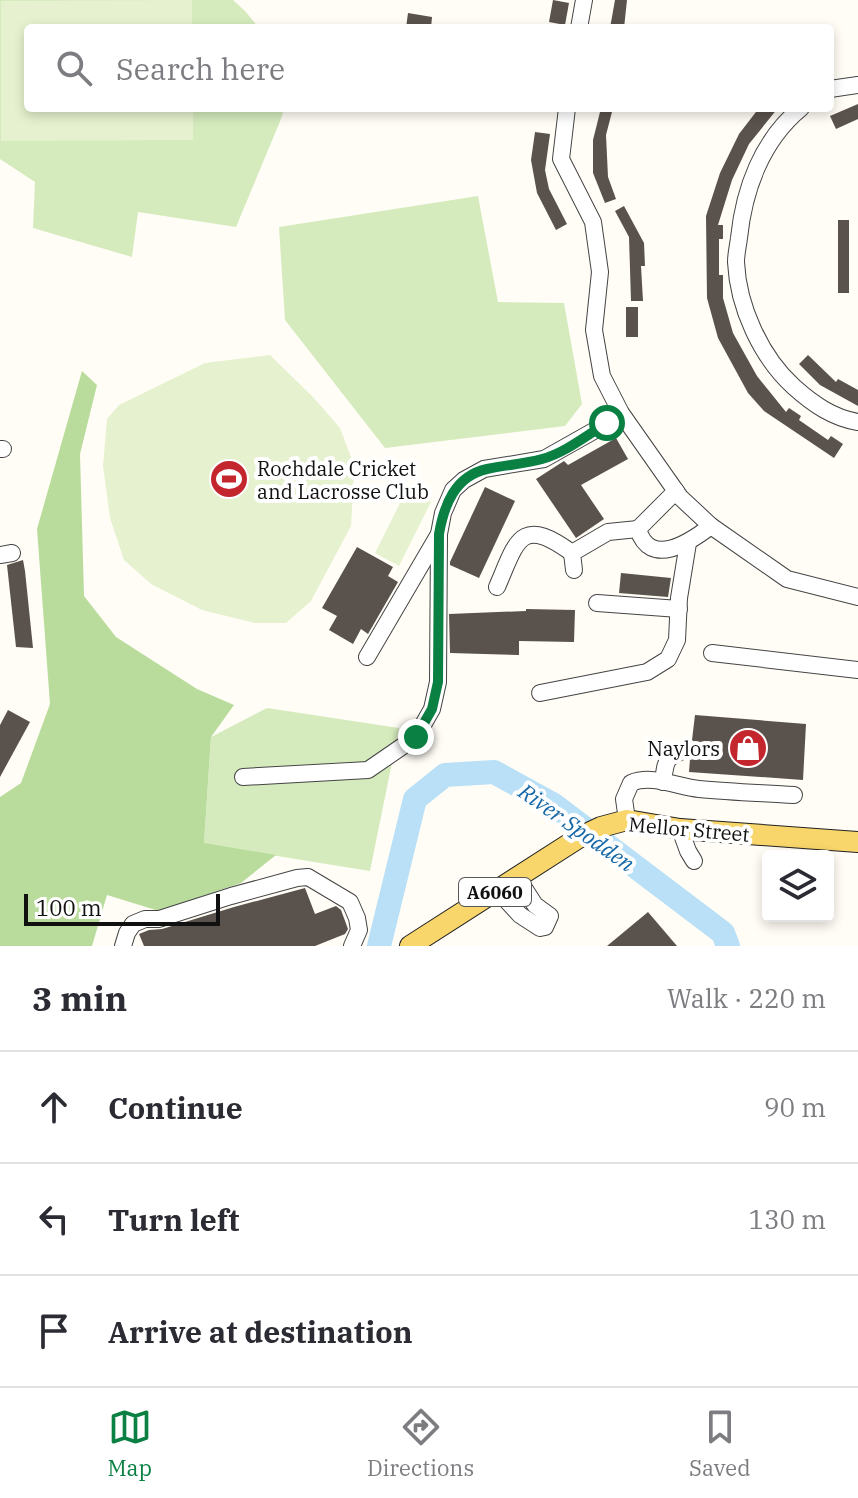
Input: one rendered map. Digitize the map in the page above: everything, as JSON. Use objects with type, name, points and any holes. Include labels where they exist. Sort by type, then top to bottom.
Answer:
[{"type":"main road","name":"Mellor Street","points":[[410,946],[580,837],[627,820],[680,829],[858,842]]},
{"type":"street","points":[[580,24],[584,0]]},
{"type":"street","points":[[834,88],[858,85]]},
{"type":"street","points":[[567,112],[561,159],[593,222],[600,272],[594,330],[602,376],[622,414],[676,491],[711,526],[787,579],[858,597]]},
{"type":"street","points":[[797,112],[767,145],[752,178],[741,220],[736,262],[743,305],[755,333],[780,374],[810,401],[831,414],[858,422]]},
{"type":"street","points":[[243,777],[368,770],[416,737],[432,709],[438,682],[439,534],[443,513],[453,490],[484,469],[544,459],[622,414]]},
{"type":"street","points":[[497,587],[520,538],[530,534],[543,535],[573,561],[608,532],[638,529],[676,491]]},
{"type":"street","points":[[638,529],[641,539],[652,548],[665,550],[688,543],[711,526]]},
{"type":"street","points":[[367,657],[439,534]]},
{"type":"street","points":[[540,693],[647,672],[668,659],[677,640],[688,543]]},
{"type":"street","points":[[597,603],[679,609]]},
{"type":"street","points":[[712,653],[858,670]]},
{"type":"street","points":[[663,782],[666,760],[687,749]]},
{"type":"street","points":[[627,820],[624,799],[631,783],[638,780],[698,789],[794,795]]},
{"type":"street","points":[[680,829],[694,861]]},
{"type":"street","points":[[123,946],[133,924],[145,919],[159,919],[231,896],[308,877],[350,902],[359,930],[352,946]]},
{"type":"street","points":[[497,890],[520,915],[540,928],[545,927],[550,916],[535,905],[517,877]]},
{"type":"green space","points":[[0,0],[233,0],[256,24],[24,24],[24,112],[283,112],[236,227],[138,212],[132,257],[33,228],[35,182],[0,159]]},
{"type":"green space","points":[[192,0],[192,24],[24,24],[24,112],[193,112],[193,140],[1,141],[1,1]]},
{"type":"green space","points":[[478,196],[498,302],[564,303],[582,404],[565,426],[385,448],[285,320],[279,227]]},
{"type":"green space","name":"Rochdale Cricket and Lacrosse Club","points":[[270,355],[340,428],[354,465],[351,526],[311,601],[286,623],[255,623],[202,610],[151,584],[124,560],[110,518],[103,466],[107,419],[119,405],[205,363]]},
{"type":"green space","points":[[82,371],[97,385],[80,454],[84,596],[116,637],[197,689],[234,705],[211,737],[204,843],[276,855],[241,883],[159,911],[107,895],[92,946],[0,946],[0,797],[21,783],[50,704],[37,529]]},
{"type":"green space","points":[[407,489],[431,502],[399,566],[375,553]]},
{"type":"green space","points":[[267,708],[399,728],[370,871],[204,844],[211,737]]},
{"type":"building","points":[[553,0],[569,3],[565,24],[549,22]]},
{"type":"building","points":[[615,0],[627,0],[624,24],[611,24]]},
{"type":"building","points":[[408,13],[432,17],[431,24],[407,24]]},
{"type":"building","points":[[858,104],[858,119],[836,129],[830,116]]},
{"type":"building","points":[[600,112],[612,112],[606,135],[608,177],[616,199],[605,203],[593,173],[593,140]]},
{"type":"building","points":[[756,112],[775,112],[749,144],[732,180],[718,225],[723,225],[723,239],[719,239],[719,275],[723,275],[723,298],[733,333],[757,376],[786,412],[789,408],[801,416],[799,420],[828,440],[831,436],[843,444],[834,458],[764,411],[748,393],[718,338],[707,298],[706,216],[720,173],[739,134]]},
{"type":"building","points":[[535,132],[550,134],[545,170],[549,189],[567,224],[556,230],[537,193],[531,160]]},
{"type":"building","points":[[624,206],[644,243],[645,266],[641,266],[643,301],[631,301],[629,237],[615,211]]},
{"type":"building","points":[[838,220],[849,220],[849,293],[838,293]]},
{"type":"building","points":[[626,307],[638,307],[638,337],[626,337]]},
{"type":"building","points":[[808,355],[836,382],[838,379],[858,390],[858,406],[820,385],[799,364]]},
{"type":"building","points":[[616,438],[628,459],[581,485],[604,519],[576,538],[536,479],[564,461],[568,465]]},
{"type":"building","points":[[485,487],[515,501],[479,578],[450,565],[450,562]]},
{"type":"building","points":[[357,547],[393,567],[388,576],[398,582],[368,634],[361,629],[353,644],[329,630],[337,616],[322,608]]},
{"type":"building","points":[[23,560],[33,648],[16,647],[7,565]]},
{"type":"building","points":[[621,573],[671,578],[668,597],[619,593]]},
{"type":"building","points":[[526,609],[575,610],[574,642],[519,641],[519,655],[450,653],[449,614]]},
{"type":"building","points":[[8,710],[30,722],[0,777],[0,725]]},
{"type":"building","name":"Naylors","points":[[695,715],[806,724],[803,780],[689,772],[690,759],[698,750],[692,740]]},
{"type":"building","points":[[305,888],[315,914],[336,906],[341,910],[348,929],[345,934],[315,946],[144,946],[139,934],[162,929]]},
{"type":"building","points":[[648,912],[677,946],[607,946]]},
{"type":"waterway","name":"River Spodden","points":[[379,946],[415,799],[445,775],[494,772],[554,805],[723,933],[728,946]]},
{"type":"place","name":"Rochdale Cricket and Lacrosse Club","points":[[229,479]]},
{"type":"place","name":"Naylors","points":[[748,748]]},
{"type":"route","points":[[416,737],[432,709],[438,682],[439,534],[443,513],[453,490],[484,469],[544,459],[607,423]]}]
